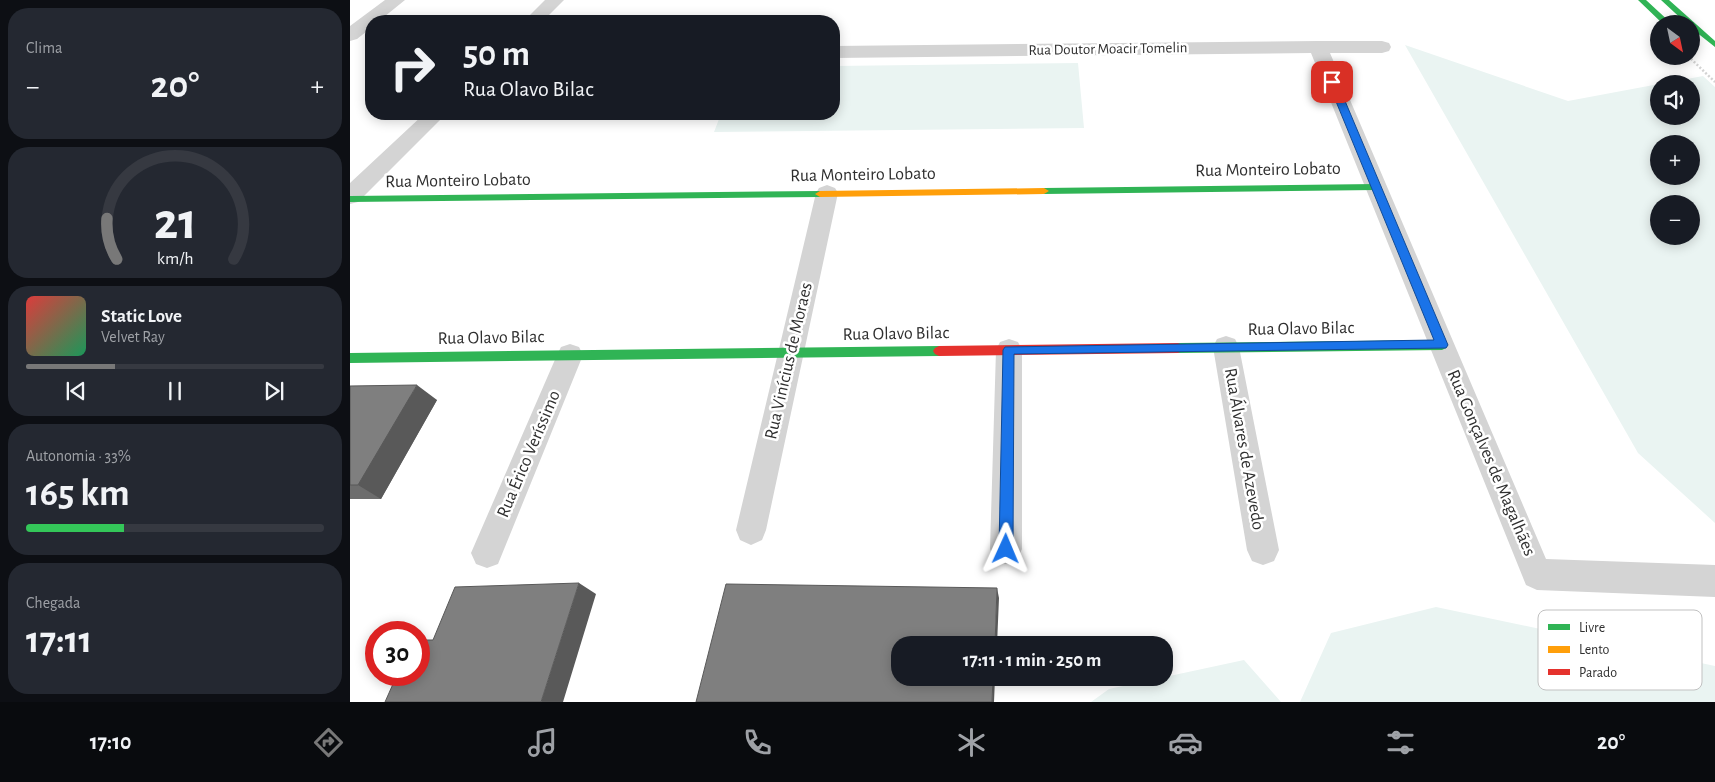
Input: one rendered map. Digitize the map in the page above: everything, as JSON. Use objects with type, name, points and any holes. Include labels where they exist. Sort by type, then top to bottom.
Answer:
[{"type":"street","points":[[376,15],[396,0]]},
{"type":"street","points":[[539,15],[555,0]]},
{"type":"street","points":[[1642,0],[1658,15]]},
{"type":"street","points":[[1665,0],[1715,45]]},
{"type":"street","points":[[350,35],[365,24]]},
{"type":"street","name":"Rua Gonçalves de Magalhães","points":[[1318,47],[1537,574],[1715,581]]},
{"type":"street","name":"Rua Doutor Moacir Tomelin","points":[[840,52],[1382,47]]},
{"type":"street","points":[[350,198],[430,120]]},
{"type":"street","name":"Rua Monteiro Lobato","points":[[350,198],[1376,186]]},
{"type":"street","name":"Rua Vinícius de Moraes","points":[[751,530],[827,193]]},
{"type":"street","name":"Rua Olavo Bilac","points":[[350,358],[1442,345]]},
{"type":"street","name":"Rua Álvares de Azevedo","points":[[1226,347],[1262,550]]},
{"type":"street","points":[[1006,549],[1009,350]]},
{"type":"street","name":"Rua Érico Veríssimo","points":[[487,553],[570,355]]},
{"type":"path","points":[[1697,65],[1715,82]]},
{"type":"shaded area","points":[[1405,45],[1568,101],[1650,86],[1650,125],[1700,125],[1700,77],[1703,76],[1715,87],[1715,523],[1638,453]]},
{"type":"shaded area","points":[[1078,63],[1084,128],[714,132],[719,120],[840,120],[840,66]]},
{"type":"shaded area","points":[[1436,607],[1538,629],[1538,690],[1702,690],[1702,663],[1715,666],[1715,702],[1300,702],[1331,633]]},
{"type":"shaded area","points":[[1244,660],[1281,702],[1091,702],[1109,689],[1123,686],[1173,686],[1173,675]]},
{"type":"building","points":[[417,385],[358,485],[350,485],[350,386]]},
{"type":"building","points":[[579,583],[541,702],[385,702],[392,686],[430,686],[430,640],[433,640],[455,587]]},
{"type":"building","points":[[726,584],[997,588],[995,636],[891,636],[891,686],[993,686],[992,702],[696,702]]},
{"type":"traffic: fast","points":[[1642,0],[1658,15]]},
{"type":"traffic: fast","points":[[1665,0],[1715,45]]},
{"type":"traffic: fast","points":[[1044,191],[1376,187]]},
{"type":"traffic: fast","points":[[350,199],[820,194]]},
{"type":"traffic: fast","points":[[1178,348],[1442,345]]},
{"type":"traffic: fast","points":[[350,358],[939,351]]},
{"type":"traffic: slow","points":[[820,194],[1044,191]]},
{"type":"traffic: jam","points":[[939,351],[1178,348]]},
{"type":"route","points":[[1006,549],[1009,350],[1442,345],[1332,82]]}]
